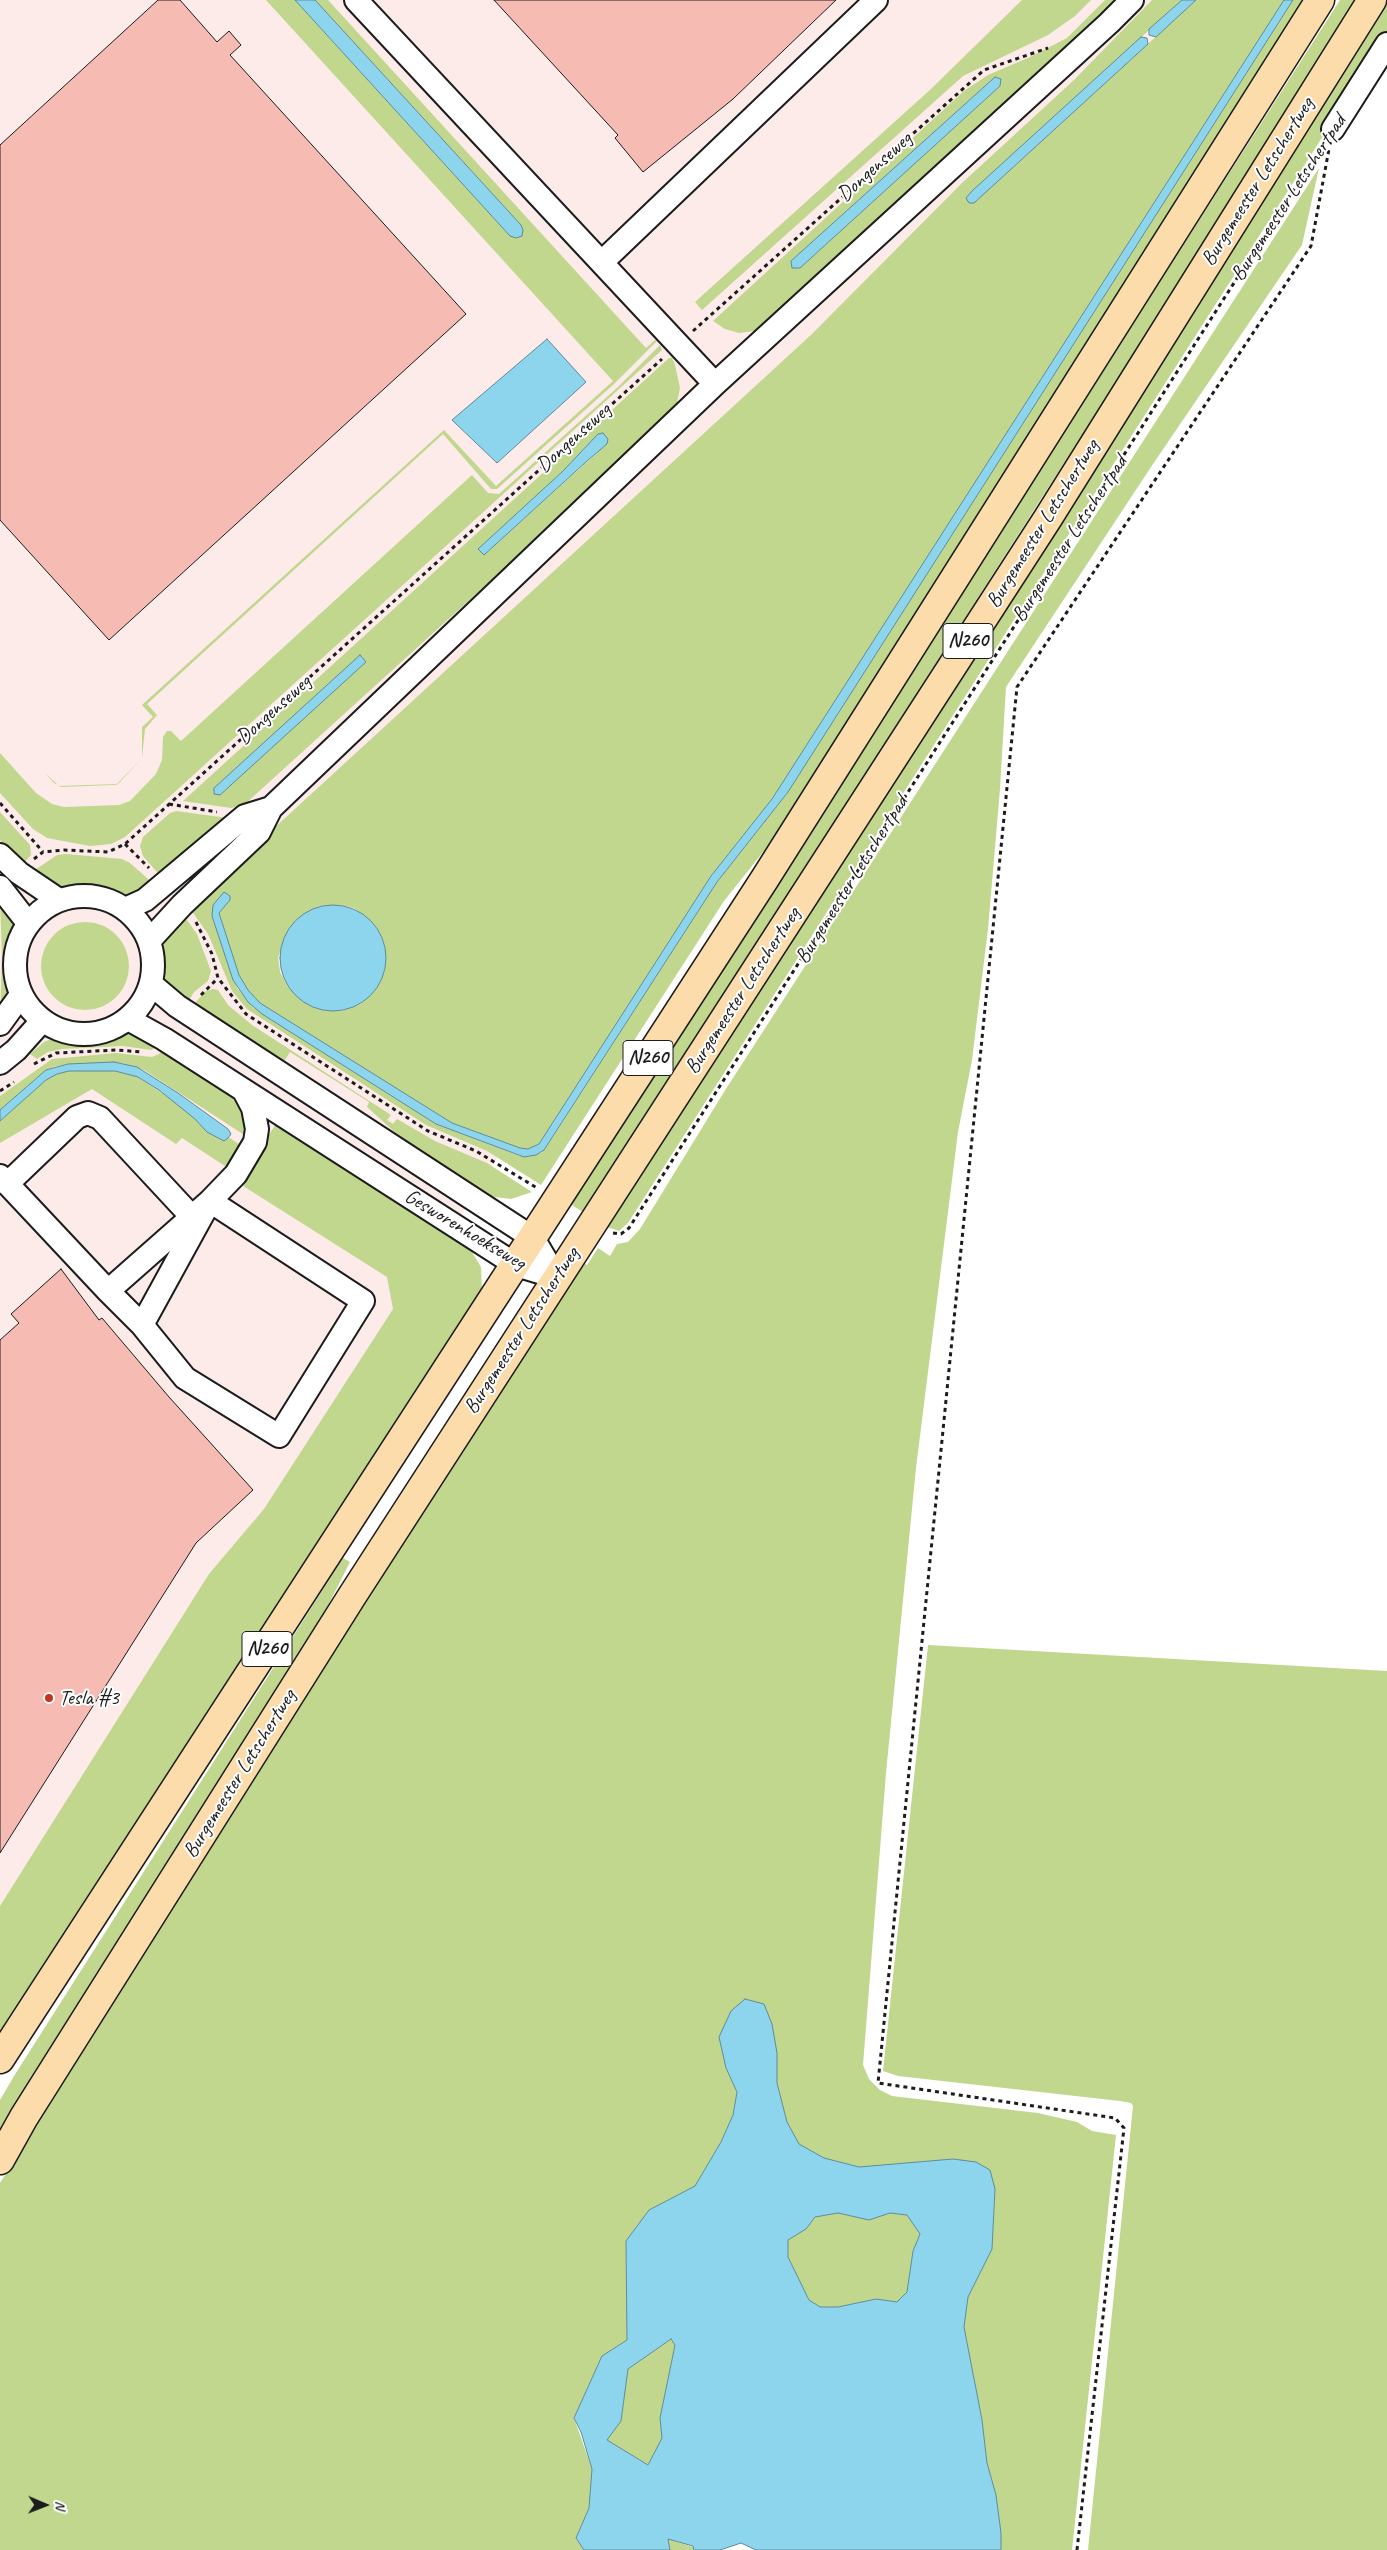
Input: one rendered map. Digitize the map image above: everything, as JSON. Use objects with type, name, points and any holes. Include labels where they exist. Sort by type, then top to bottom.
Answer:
[{"type":"main road","name":"Burgemeester Letschertweg","points":[[0,2059],[759,888],[1320,0]]},
{"type":"main road","name":"Burgemeester Letschertweg","points":[[0,2160],[29,2109],[352,1596],[556,1277],[593,1224],[1048,518],[1372,0]]},
{"type":"street","points":[[356,0],[715,384]]},
{"type":"street","points":[[602,262],[876,0]]},
{"type":"street","points":[[149,941],[182,905],[259,832],[271,808],[715,384],[1109,24],[1132,0]]},
{"type":"street","name":"Burgemeester Letschertpad","points":[[1333,129],[1387,44]]},
{"type":"street","points":[[125,909],[145,900],[245,816],[271,808]]},
{"type":"street","points":[[0,855],[19,872],[59,900]]},
{"type":"street","points":[[0,887],[28,923]]},
{"type":"street","points":[[79,896],[100,897],[125,909],[144,929],[149,941],[153,963],[151,984],[138,1009],[128,1019],[112,1029],[94,1034],[76,1034],[58,1030],[42,1021],[30,1009],[21,995],[16,981],[15,958],[21,936],[28,923],[37,914],[59,900],[79,896]]},
{"type":"street","name":"Gesworenhoekseweg","points":[[151,984],[185,1011],[533,1238],[556,1277]]},
{"type":"street","points":[[0,1024],[21,995]]},
{"type":"street","name":"Gesworenhoekseweg","points":[[128,1019],[164,1039],[516,1265],[556,1277]]},
{"type":"street","points":[[8,1056],[42,1021]]},
{"type":"street","points":[[108,1291],[210,1201],[236,1174],[255,1142],[257,1129],[253,1108],[244,1091]]},
{"type":"street","points":[[192,1217],[100,1118],[88,1113],[78,1117],[4,1180],[142,1325],[185,1378],[280,1436],[363,1301],[210,1201]]},
{"type":"street","points":[[142,1325],[210,1201]]},
{"type":"path","name":"Dongenseweg","points":[[0,804],[42,852],[64,850],[108,852],[125,844],[984,70],[1052,47]]},
{"type":"path","points":[[1077,2550],[1124,2128],[1114,2118],[878,2083],[1017,687],[1310,246],[1333,129]]},
{"type":"path","name":"Burgemeester Letschertpad","points":[[593,1224],[612,1233],[621,1234],[634,1220],[1333,129]]},
{"type":"path","points":[[169,804],[245,816]]},
{"type":"path","points":[[125,844],[164,884]]},
{"type":"path","points":[[182,905],[201,930],[212,954],[218,978],[246,1014],[428,1131],[483,1154],[557,1200]]},
{"type":"path","points":[[185,1011],[218,978]]},
{"type":"path","points":[[8,1056],[34,1065],[56,1053],[117,1050],[154,1052],[164,1039]]},
{"type":"shaded area","points":[[0,0],[1216,0],[402,1311],[0,1933]]},
{"type":"green space","points":[[266,0],[295,0],[510,236],[521,225],[315,0],[328,0],[646,348],[655,340],[657,341],[614,384],[497,489],[491,489],[443,434],[147,704],[157,715],[145,729],[142,758],[142,727],[153,717],[142,705],[444,430],[496,486],[613,381]]},
{"type":"green space","points":[[1022,0],[1091,0],[1075,16],[1048,35],[963,76],[702,310],[695,302],[931,89]]},
{"type":"green space","points":[[1105,0],[1120,0],[762,330],[739,333],[725,329],[713,321],[964,91],[988,75],[1030,57],[1067,38]],"holes":[[[995,77],[1001,79],[1000,86],[800,268],[792,268],[791,261]]]},
{"type":"green space","points":[[1152,0],[1182,0],[966,198],[974,203],[1196,0],[1284,0],[772,799],[711,876],[539,1144],[528,1149],[520,1148],[452,1123],[260,1003],[248,990],[239,975],[219,913],[230,900],[213,905],[237,988],[254,1008],[436,1124],[520,1156],[541,1153],[717,882],[788,792],[1293,0],[1312,0],[787,822],[724,901],[541,1185],[487,1151],[426,1125],[247,1009],[232,991],[208,934],[191,910],[259,842],[812,334],[962,183],[1074,80]],"holes":[[[340,905],[354,908],[374,924],[378,931],[385,970],[380,983],[361,1004],[342,1011],[325,1011],[288,987],[280,972],[278,957],[295,921],[318,907]]]},
{"type":"green space","points":[[1340,0],[1360,0],[605,1181],[583,1212],[570,1204]]},
{"type":"green space","points":[[1387,2],[1387,36],[911,781],[628,1223],[619,1231],[604,1226]]},
{"type":"green space","points":[[1319,168],[1302,245],[1153,464],[1006,687],[1000,789],[988,929],[972,1060],[958,1132],[916,1468],[886,1773],[863,2065],[869,2079],[880,2090],[892,2096],[1038,2113],[1077,2122],[1092,2131],[1116,2135],[1072,2550],[1001,2550],[1001,2533],[996,2495],[987,2463],[982,2420],[964,2327],[968,2297],[992,2249],[995,2189],[953,2159],[859,2167],[824,2158],[798,2144],[787,2122],[777,2083],[777,2053],[726,2068],[737,2092],[733,2115],[721,2142],[695,2186],[649,2210],[626,2241],[627,2340],[602,2356],[574,2418],[592,2469],[589,2508],[576,2538],[584,2550],[0,2550],[0,2183],[317,1676],[581,1261],[587,1265],[598,1248],[610,1256],[617,1244],[628,1242],[640,1229],[724,1092]]},
{"type":"green space","points":[[660,345],[662,350],[125,837],[111,844],[90,846],[47,838],[33,829],[0,793],[0,753],[36,793],[52,804],[64,807],[119,805],[130,801],[156,774],[162,760],[163,737],[167,731],[171,731],[181,741],[472,475],[488,493],[499,494],[618,387]]},
{"type":"green space","points":[[669,358],[672,358],[680,388],[677,403],[664,423],[244,805],[231,808],[183,801]],"holes":[[[598,434],[608,441],[607,444],[484,555],[478,549],[563,471]]]},
{"type":"green space","points":[[142,758],[118,784],[59,786],[117,784]]},
{"type":"green space","points":[[176,811],[228,818],[163,879],[143,856],[140,846],[143,837],[170,813]]},
{"type":"green space","points":[[0,812],[30,845],[31,855],[23,864],[0,840]]},
{"type":"green space","points":[[66,854],[122,859],[130,863],[156,886],[122,899],[95,893],[65,892],[32,872],[57,855]]},
{"type":"green space","points":[[0,900],[18,925],[12,962],[13,988],[0,1020],[2,956]]},
{"type":"green space","points":[[184,916],[197,934],[211,971],[208,981],[194,992],[188,1002],[164,983],[159,965],[163,941]]},
{"type":"green space","points":[[85,922],[102,925],[116,935],[126,949],[129,966],[126,983],[116,997],[102,1007],[85,1010],[68,1007],[54,997],[44,983],[41,966],[44,949],[54,935],[68,925]]},
{"type":"green space","points":[[218,990],[228,1005],[252,1025],[391,1115],[387,1120],[393,1124],[397,1119],[435,1141],[487,1163],[532,1192],[511,1199],[494,1197],[482,1192],[410,1146],[367,1107],[369,1102],[290,1052],[282,1064],[193,1005],[206,991]]},
{"type":"green space","points":[[130,1032],[156,1047],[151,1050],[123,1046],[62,1049],[48,1052],[37,1059],[30,1054],[44,1042],[56,1037],[91,1039]]},
{"type":"green space","points":[[164,1047],[234,1097],[243,1106],[249,1138],[144,1070],[122,1063],[68,1064],[53,1067],[40,1075],[0,1110],[0,1096],[52,1059],[116,1053],[152,1057],[159,1054]]},
{"type":"green space","points":[[69,1071],[115,1071],[138,1077],[248,1150],[231,1170],[182,1138],[176,1144],[92,1089],[0,1143],[0,1121],[46,1080],[57,1074]]},
{"type":"green space","points":[[276,1124],[462,1243],[472,1252],[481,1267],[482,1291],[0,2053],[0,1906],[209,1574],[264,1509],[393,1309],[387,1277],[240,1184],[242,1176]]},
{"type":"green space","points":[[343,1558],[350,1562],[307,1647],[74,2011],[0,2132],[0,2100],[14,2076]]},
{"type":"green space","points":[[928,1645],[1387,1671],[1387,2550],[1088,2550],[1133,2106],[1131,2103],[1120,2101],[898,2076],[883,2071]]},
{"type":"green space","points":[[838,2213],[869,2220],[890,2213],[907,2215],[920,2234],[913,2251],[907,2292],[897,2302],[876,2299],[838,2307],[820,2307],[809,2300],[788,2257],[788,2240],[806,2229],[815,2217]]},
{"type":"green space","points":[[671,2339],[675,2345],[660,2418],[662,2438],[648,2465],[607,2440],[621,2421],[628,2369]]},
{"type":"green space","points":[[668,2539],[693,2547],[694,2550],[670,2550]]},
{"type":"water","points":[[295,0],[315,0],[521,225],[523,230],[522,236],[516,238],[510,236]]},
{"type":"water","points":[[1182,0],[1196,0],[1156,37],[1149,35],[1149,29]]},
{"type":"water","points":[[1284,0],[1293,0],[788,792],[717,882],[544,1150],[536,1155],[524,1157],[436,1124],[262,1014],[248,1002],[233,980],[212,916],[213,905],[224,892],[230,896],[230,900],[219,913],[239,975],[248,990],[260,1003],[452,1123],[520,1148],[528,1149],[539,1144],[711,876],[772,799]]},
{"type":"water","points":[[1141,37],[1147,38],[1148,44],[974,203],[969,203],[966,198],[972,191]]},
{"type":"water","points":[[995,77],[1001,79],[1000,86],[800,268],[792,268],[791,261]]},
{"type":"water","points":[[547,339],[586,382],[497,463],[452,420]]},
{"type":"water","points":[[603,433],[608,439],[607,444],[484,555],[478,549],[563,471],[598,434]]},
{"type":"water","points":[[360,655],[366,662],[220,795],[214,794],[214,788]]},
{"type":"water","points":[[333,905],[353,909],[371,920],[382,938],[386,958],[382,978],[371,996],[353,1007],[333,1011],[313,1007],[295,996],[284,978],[280,958],[284,938],[295,920],[313,909]]},
{"type":"water","points":[[114,1062],[137,1067],[178,1093],[228,1129],[231,1134],[224,1141],[207,1132],[195,1119],[159,1090],[138,1077],[115,1071],[69,1071],[57,1074],[46,1080],[0,1121],[0,1110],[46,1070],[68,1064]]},
{"type":"water","points":[[745,1999],[764,2004],[772,2024],[777,2053],[777,2083],[787,2122],[799,2144],[824,2158],[859,2167],[953,2159],[976,2162],[990,2170],[995,2189],[992,2249],[968,2297],[964,2327],[982,2420],[987,2463],[996,2495],[1001,2533],[1001,2550],[756,2550],[741,2543],[720,2550],[694,2550],[693,2546],[668,2539],[670,2550],[584,2550],[576,2538],[589,2508],[592,2469],[581,2432],[574,2418],[602,2356],[627,2340],[626,2241],[649,2210],[695,2186],[721,2142],[733,2115],[737,2092],[726,2068],[719,2037],[731,2011]],"holes":[[[838,2213],[869,2220],[890,2213],[907,2215],[920,2234],[913,2251],[907,2292],[897,2302],[876,2299],[838,2307],[820,2307],[809,2300],[788,2257],[788,2240],[806,2229],[815,2217]],[[671,2339],[675,2345],[660,2418],[662,2438],[648,2465],[607,2440],[621,2421],[628,2369]]]},
{"type":"building","points":[[158,0],[180,0],[217,42],[229,31],[241,45],[230,55],[466,314],[109,640],[0,520],[0,145]]},
{"type":"building","points":[[494,0],[836,0],[733,99],[643,172],[615,138],[618,135]]},
{"type":"building","name":"Tesla #3","points":[[61,1269],[99,1320],[102,1318],[169,1397],[253,1490],[196,1543],[0,1853],[0,1340],[19,1323],[11,1314]]},
{"type":"place","name":"Tesla #3","points":[[49,1698]]}]
